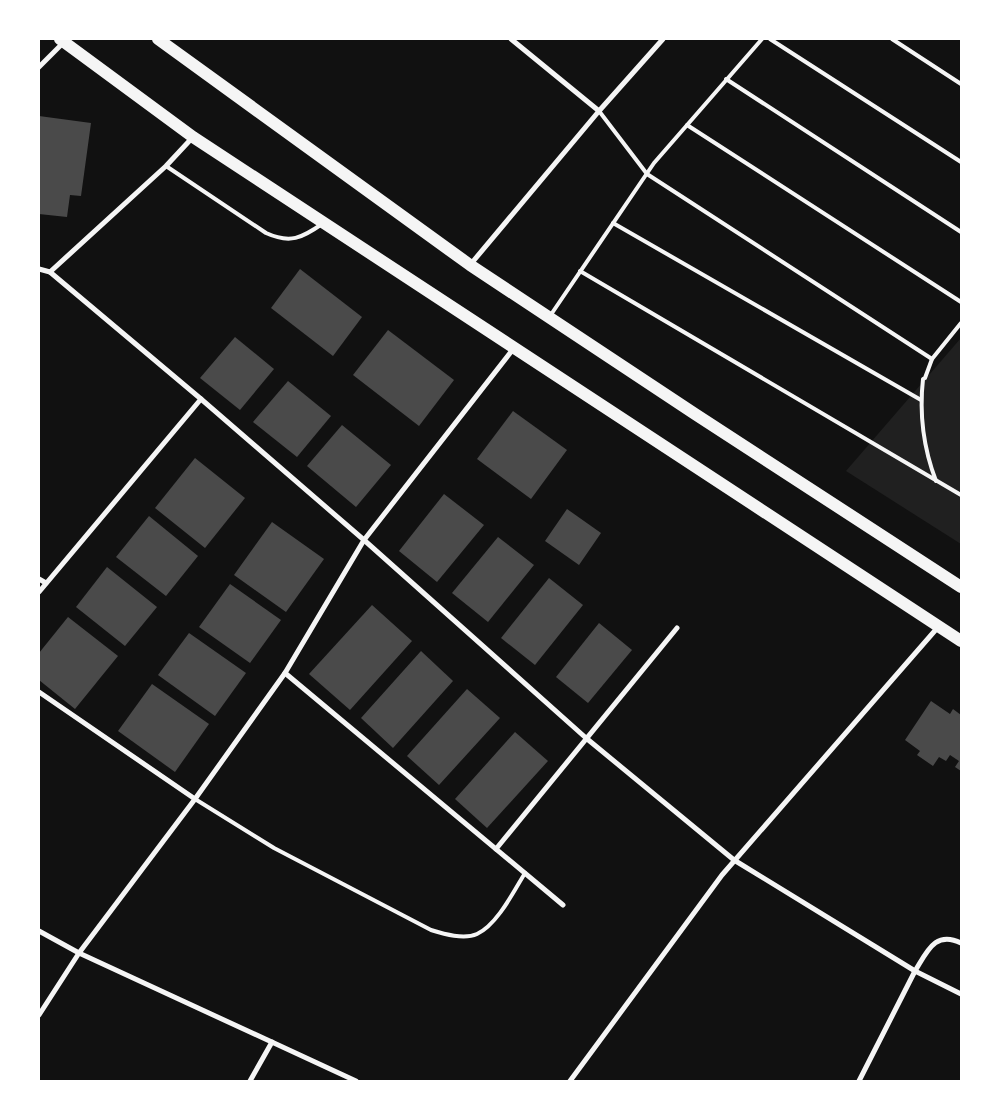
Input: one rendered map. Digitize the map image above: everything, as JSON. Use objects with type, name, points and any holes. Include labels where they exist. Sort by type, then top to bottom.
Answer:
[{"type":"main road","points":[[158,39],[470,265],[961,587]]},
{"type":"main road","points":[[62,40],[193,137],[961,641]]},
{"type":"street","points":[[511,39],[599,111]]},
{"type":"street","points":[[470,265],[662,39]]},
{"type":"street","points":[[39,67],[62,40]]},
{"type":"street","points":[[50,272],[166,166],[193,137]]},
{"type":"street","points":[[39,269],[50,272],[201,399],[364,540],[586,738],[734,860],[915,971],[961,994]]},
{"type":"street","points":[[39,1015],[79,953],[195,799],[285,673],[364,540],[515,348]]},
{"type":"street","points":[[39,592],[201,399]]},
{"type":"street","points":[[39,579],[46,583]]},
{"type":"street","points":[[570,1081],[734,860],[939,626]]},
{"type":"street","points":[[496,849],[677,628]]},
{"type":"street","points":[[285,673],[563,904]]},
{"type":"street","points":[[39,692],[195,799]]},
{"type":"street","points":[[39,931],[79,953],[356,1081]]},
{"type":"street","points":[[859,1081],[915,971],[929,950],[939,940],[952,939],[961,943]]},
{"type":"street","points":[[250,1081],[272,1042]]},
{"type":"lane","points":[[549,318],[654,163],[762,39]]},
{"type":"lane","points":[[770,39],[961,162]]},
{"type":"lane","points":[[892,39],[961,84]]},
{"type":"lane","points":[[726,80],[961,232]]},
{"type":"lane","points":[[599,111],[647,174],[932,358]]},
{"type":"lane","points":[[687,125],[961,302]]},
{"type":"lane","points":[[166,166],[266,233],[275,237],[289,239],[304,237],[324,223]]},
{"type":"lane","points":[[613,223],[921,400]]},
{"type":"lane","points":[[580,271],[961,495]]},
{"type":"lane","points":[[936,481],[924,441],[921,400],[923,378],[925,378],[932,358],[961,323]]},
{"type":"lane","points":[[195,799],[274,848],[431,930],[443,934],[455,936],[477,934],[494,921],[525,873]]},
{"type":"shaded area","points":[[961,338],[961,544],[846,471]]},
{"type":"building","points":[[39,116],[91,123],[81,196],[70,195],[67,217],[39,214]]},
{"type":"building","points":[[300,269],[362,317],[333,356],[271,308]]},
{"type":"building","points":[[388,330],[454,380],[419,426],[353,375]]},
{"type":"building","points":[[235,337],[274,369],[240,410],[200,378]]},
{"type":"building","points":[[288,381],[331,416],[297,457],[253,422]]},
{"type":"building","points":[[513,411],[567,450],[531,499],[477,459]]},
{"type":"building","points":[[342,425],[391,465],[356,507],[307,466]]},
{"type":"building","points":[[195,458],[245,498],[205,548],[155,508]]},
{"type":"building","points":[[444,494],[484,525],[437,582],[399,551]]},
{"type":"building","points":[[567,509],[601,533],[579,565],[545,541]]},
{"type":"building","points":[[149,516],[198,556],[166,596],[116,557]]},
{"type":"building","points":[[272,522],[324,559],[286,612],[234,575]]},
{"type":"building","points":[[498,537],[534,565],[488,622],[452,593]]},
{"type":"building","points":[[107,567],[157,607],[125,646],[76,607]]},
{"type":"building","points":[[549,578],[583,605],[535,665],[501,638]]},
{"type":"building","points":[[230,584],[281,620],[250,663],[199,627]]},
{"type":"building","points":[[372,605],[412,641],[350,710],[309,674]]},
{"type":"building","points":[[68,617],[118,656],[75,709],[39,680],[39,653]]},
{"type":"building","points":[[599,623],[632,650],[588,703],[556,677]]},
{"type":"building","points":[[189,633],[246,673],[215,716],[158,675]]},
{"type":"building","points":[[421,651],[453,681],[393,748],[361,718]]},
{"type":"building","points":[[152,684],[209,724],[175,772],[118,731]]},
{"type":"building","points":[[467,689],[500,718],[439,785],[407,756]]},
{"type":"building","points":[[931,701],[950,714],[953,709],[961,715],[961,771],[955,767],[959,761],[950,755],[946,761],[939,757],[933,766],[917,755],[920,751],[905,740]]},
{"type":"building","points":[[515,732],[548,761],[487,828],[455,799]]}]
